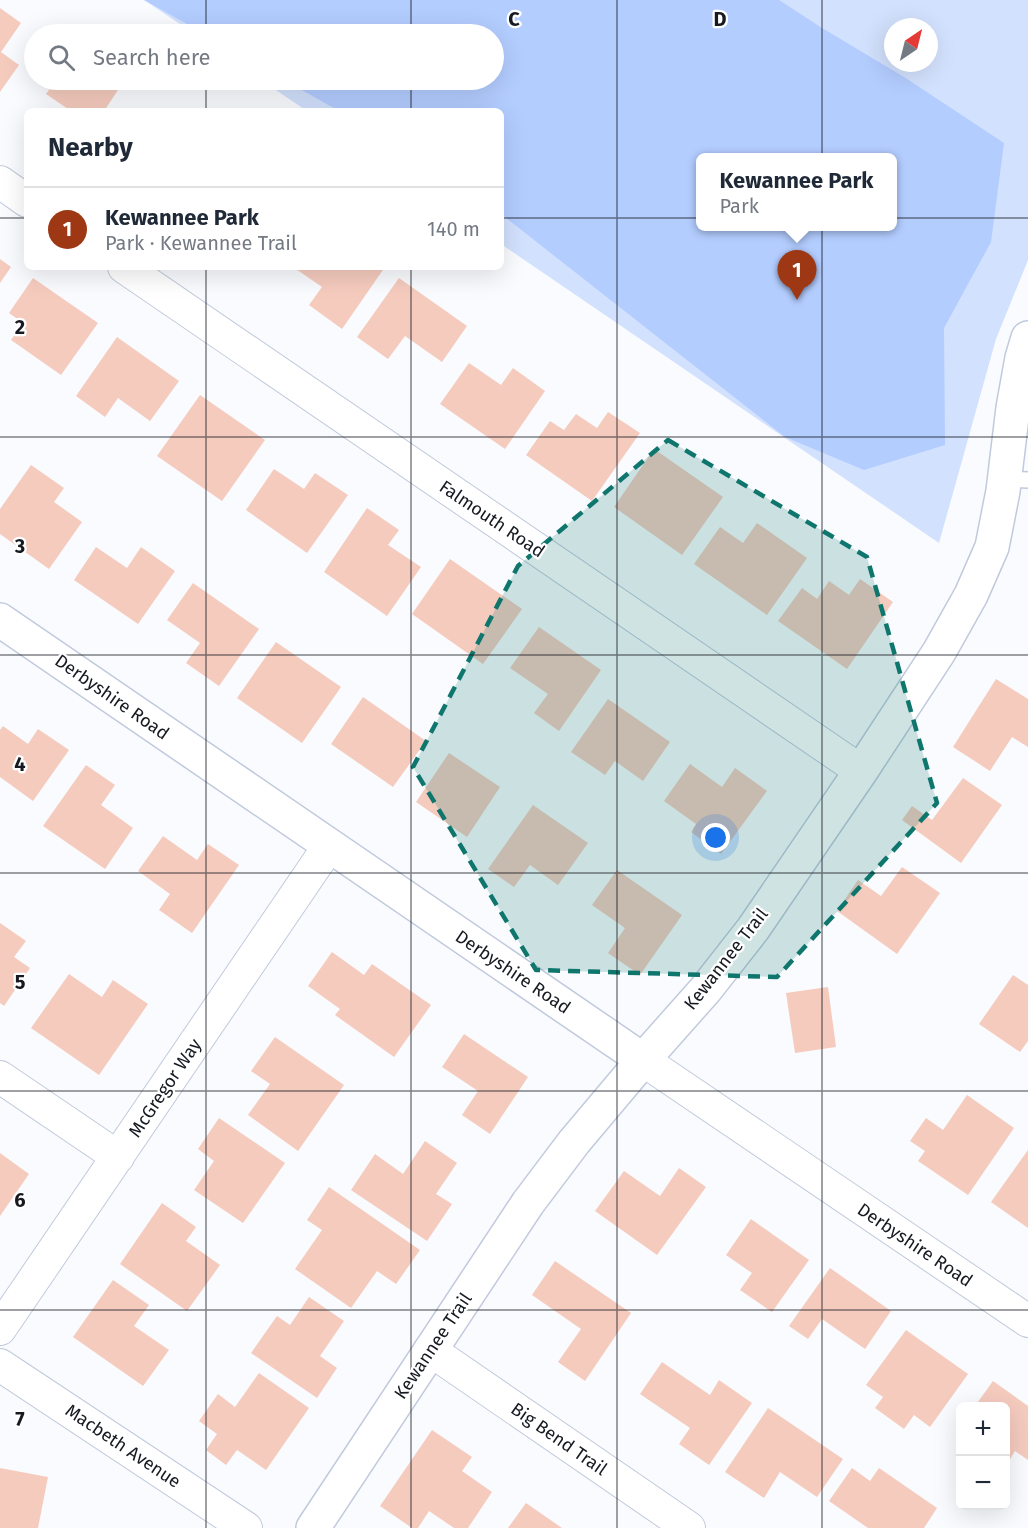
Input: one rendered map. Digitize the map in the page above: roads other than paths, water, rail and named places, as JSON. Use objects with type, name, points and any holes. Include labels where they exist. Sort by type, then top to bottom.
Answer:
[{"type":"street","points":[[0,182],[24,199]]},
{"type":"street","name":"Falmouth Road","points":[[128,270],[861,771]]},
{"type":"street","name":"Kewannee Trail","points":[[312,1528],[528,1203],[574,1142],[706,989],[753,928],[861,771],[939,652],[971,595],[992,547],[1016,480],[1013,408],[1025,348]]},
{"type":"street","name":"Derbyshire Road","points":[[0,620],[1028,1321]]},
{"type":"street","name":"McGregor Way","points":[[0,1329],[329,846]]},
{"type":"street","points":[[0,1077],[118,1157]]},
{"type":"street","name":"Big Bend Trail","points":[[430,1350],[688,1528]]},
{"type":"street","name":"Macbeth Avenue","points":[[0,1365],[246,1528]]},
{"type":"water","points":[[144,0],[779,0],[884,65],[884,72],[896,72],[1004,143],[991,242],[944,328],[945,445],[864,470],[785,437],[504,216],[504,108],[334,108],[302,90],[504,90],[504,24],[187,24]]},
{"type":"place","name":"Kewannee Park","points":[[797,300]]}]
